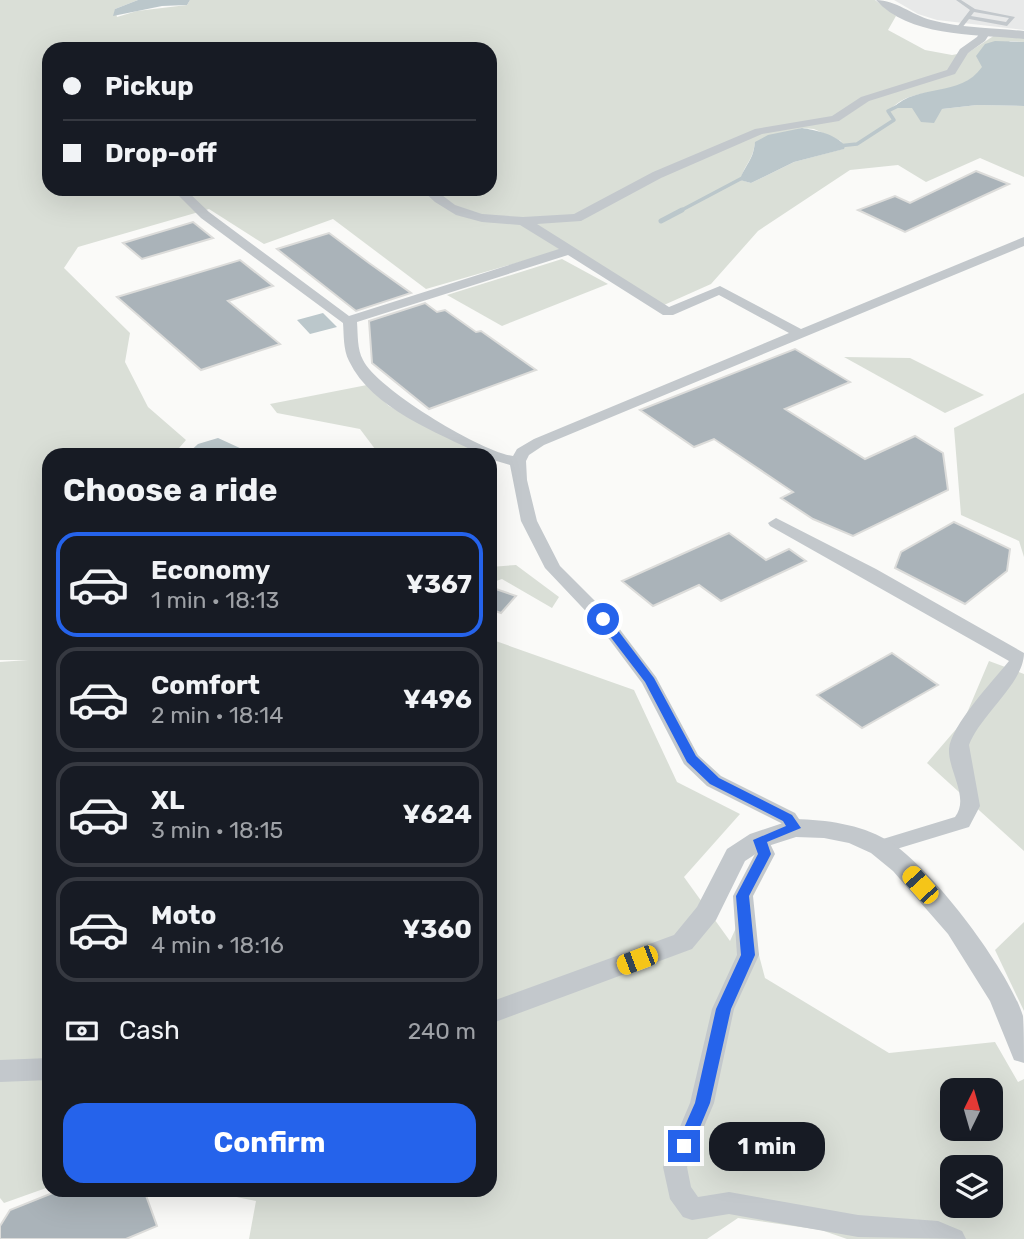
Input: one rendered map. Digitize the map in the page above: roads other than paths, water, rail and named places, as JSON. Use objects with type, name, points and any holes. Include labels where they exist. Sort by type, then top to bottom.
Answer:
[{"type":"street","points":[[882,0],[888,6],[913,18],[959,28],[1024,35]]},
{"type":"street","points":[[435,196],[449,209],[473,218],[523,221],[577,218],[657,175],[759,131],[835,119],[865,99],[951,72],[964,51],[981,39],[987,30]]},
{"type":"street","points":[[185,196],[205,215],[350,320],[353,355],[369,380],[402,406],[481,448]]},
{"type":"street","points":[[523,221],[566,251],[668,312],[720,290],[800,334]]},
{"type":"street","points":[[795,828],[788,818],[715,781],[691,759],[650,681],[603,619],[553,568],[529,521],[519,480],[518,461],[522,452],[539,442],[1024,241]]},
{"type":"street","points":[[350,320],[566,251]]},
{"type":"street","points":[[497,456],[518,461]]},
{"type":"street","points":[[776,523],[1022,659],[959,742],[959,762],[972,808],[970,816],[962,822],[880,847]]},
{"type":"street","points":[[497,1010],[683,942],[707,913],[736,855],[759,840],[795,828],[824,829],[854,835],[880,847],[902,865],[957,927],[1002,997],[1024,1052]]},
{"type":"street","points":[[759,840],[765,854],[743,896],[748,955],[723,1009],[702,1103],[675,1167],[678,1191],[692,1209],[729,1203],[858,1226],[939,1231],[953,1239]]},
{"type":"street","points":[[0,1071],[42,1069]]},
{"type":"lane","points":[[958,0],[973,10],[1012,17],[1007,24],[968,17]]},
{"type":"lane","points":[[959,28],[973,10]]},
{"type":"waterway","points":[[838,146],[857,144],[894,120],[888,111],[900,105]]},
{"type":"waterway","points":[[678,212],[746,176]]},
{"type":"waterway","points":[[661,221],[682,210]]}]
